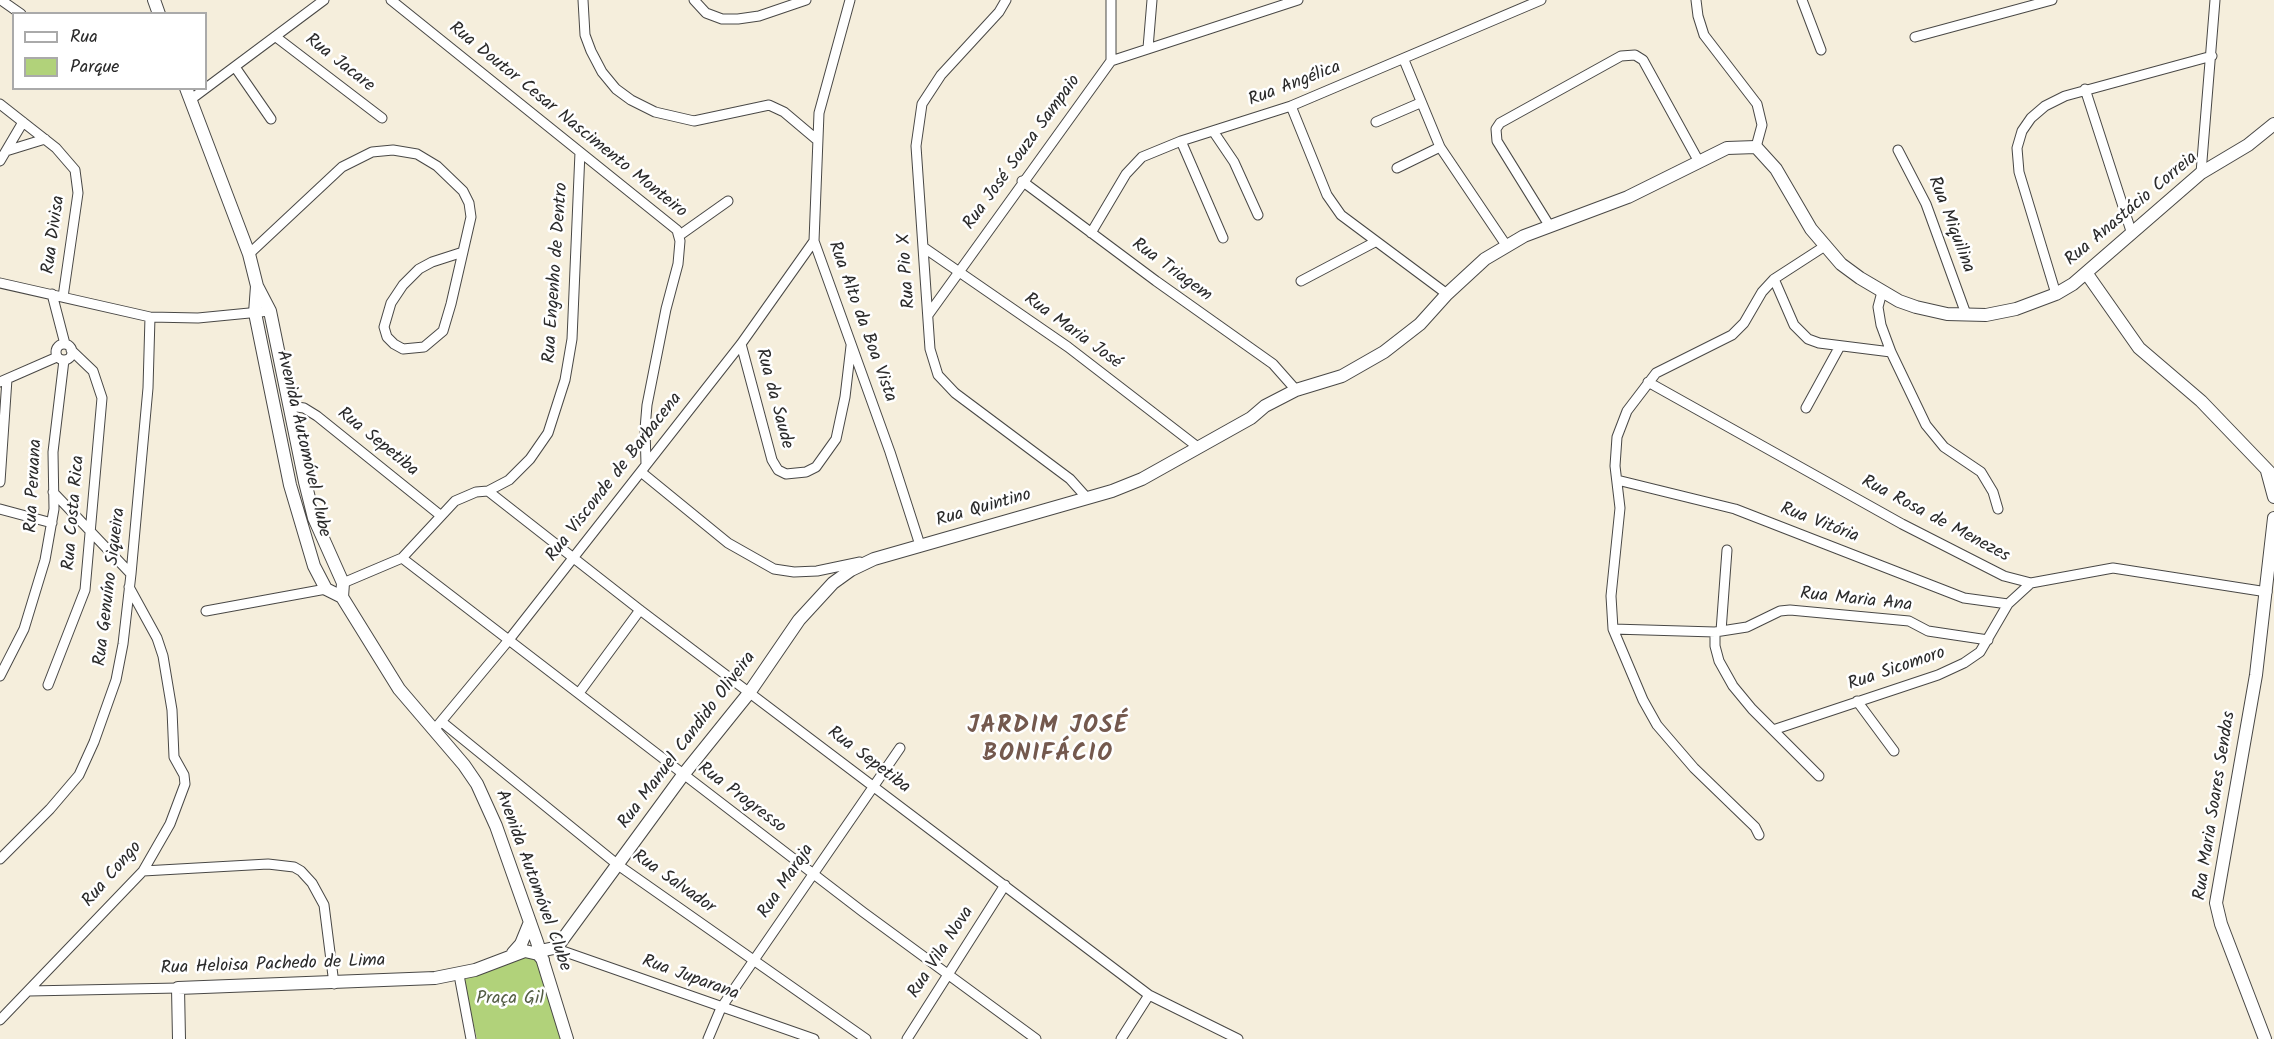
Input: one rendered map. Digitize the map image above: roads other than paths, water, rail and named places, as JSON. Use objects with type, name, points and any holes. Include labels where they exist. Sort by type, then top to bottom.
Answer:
[{"type":"main road","name":"Avenida Automóvel Clube","points":[[188,94],[249,254],[257,286],[270,310],[314,518],[343,583],[342,597],[379,661],[438,726],[488,805],[542,956],[567,1039]]},
{"type":"main road","name":"Rua Anastácio Correia","points":[[1756,147],[1776,169],[1802,215],[1841,264],[1882,292],[1916,307],[1986,315],[2006,311],[2056,294],[2087,274],[2131,231],[2201,173],[2248,145],[2274,124]]},
{"type":"main road","name":"Rua Quintino","points":[[874,560],[1087,498],[1142,479],[1251,418],[1265,406],[1296,390],[1342,376],[1404,338],[1485,259],[1506,245],[1549,225],[1628,197],[1698,160],[1727,148],[1756,147]]},
{"type":"main road","points":[[2087,274],[2139,348],[2201,400],[2270,474],[2274,496]]},
{"type":"main road","name":"Avenida Automóvel Clube","points":[[257,286],[254,300],[255,313],[290,485],[307,548],[326,589]]},
{"type":"main road","points":[[273,398],[290,406]]},
{"type":"main road","points":[[290,485],[305,482]]},
{"type":"main road","name":"Rua Maria Soares Sendas","points":[[2264,1038],[2221,924],[2216,903],[2256,675],[2266,592],[2272,570],[2274,518]]},
{"type":"main road","name":"Rua Manuel Candido Oliveira","points":[[554,948],[683,775],[749,693],[816,599],[851,570],[874,560]]},
{"type":"main road","points":[[326,589],[342,597]]},
{"type":"main road","points":[[513,953],[521,944],[530,922]]},
{"type":"main road","points":[[513,953],[532,951],[542,956],[554,948]]},
{"type":"main road","name":"Rua Heloisa Pachedo de Lima","points":[[178,988],[334,984],[459,975],[513,953]]},
{"type":"main road","points":[[178,988],[179,1039]]},
{"type":"street","points":[[1,0],[18,12]]},
{"type":"street","points":[[207,83],[235,67],[324,0]]},
{"type":"street","name":"Rua Doutor Cesar Nascimento Monteiro","points":[[391,0],[666,219],[680,235],[678,264],[666,309],[647,405],[644,468]]},
{"type":"street","points":[[583,0],[585,35],[591,51],[602,72],[616,89],[631,100],[655,112],[694,121],[769,105],[784,111],[816,139]]},
{"type":"street","points":[[694,0],[706,13],[722,19],[738,20],[759,16],[806,0]]},
{"type":"street","points":[[849,4],[858,0]]},
{"type":"street","name":"Rua Pio X","points":[[1006,0],[999,12],[941,75],[922,104],[916,146],[933,363],[945,384],[1070,479],[1087,498]]},
{"type":"street","points":[[1112,0],[1111,61],[1298,0]]},
{"type":"street","points":[[1148,48],[1152,0]]},
{"type":"street","name":"Rua Angélica","points":[[1091,233],[1133,165],[1142,157],[1181,141],[1291,106],[1404,60],[1483,23],[1540,0]]},
{"type":"street","points":[[1696,0],[1704,35],[1757,104],[1762,124],[1756,147]]},
{"type":"street","points":[[1802,0],[1821,50]]},
{"type":"street","points":[[1915,37],[2052,0]]},
{"type":"street","points":[[2201,173],[2215,0]]},
{"type":"street","name":"Rua Alto da Boa Vista","points":[[849,4],[819,113],[816,139],[817,215],[814,241],[852,344],[920,545]]},
{"type":"street","name":"Rua Jacare","points":[[276,37],[382,118]]},
{"type":"street","points":[[1549,225],[1497,141],[1496,129],[1500,123],[1621,56],[1635,55],[1643,60],[1698,160]]},
{"type":"street","points":[[2056,294],[2019,172],[2016,148],[2022,131],[2031,118],[2044,106],[2085,89],[2212,56]]},
{"type":"street","points":[[1404,60],[1440,147],[1506,245]]},
{"type":"street","name":"Rua José Souza Sampaio","points":[[928,315],[1022,181],[1111,61]]},
{"type":"street","points":[[235,67],[271,119]]},
{"type":"street","points":[[2085,89],[2131,231]]},
{"type":"street","points":[[1376,122],[1420,103]]},
{"type":"street","name":"Rua Divisa","points":[[0,104],[45,139],[75,170],[78,186],[63,297]]},
{"type":"street","points":[[1291,106],[1333,205],[1350,224],[1447,294]]},
{"type":"street","points":[[0,161],[23,122]]},
{"type":"street","points":[[1213,131],[1234,162],[1258,215]]},
{"type":"street","points":[[6,151],[45,139]]},
{"type":"street","points":[[1181,141],[1223,238]]},
{"type":"street","points":[[1397,168],[1440,147]]},
{"type":"street","points":[[249,254],[342,166],[372,152],[393,150],[417,154],[437,166],[463,191],[469,203],[471,217],[443,331],[424,347],[403,349],[394,344],[387,337],[384,327],[391,303],[403,285],[419,269],[462,252]]},
{"type":"street","name":"Rua Miquilina","points":[[1898,150],[1926,204],[1966,314]]},
{"type":"street","name":"Rua Engenho de Dentro","points":[[402,558],[440,515],[465,496],[488,491],[509,480],[531,459],[548,433],[559,403],[572,339],[580,152]]},
{"type":"street","name":"Rua Triagem","points":[[1022,181],[1273,364],[1296,390]]},
{"type":"street","points":[[680,235],[728,201]]},
{"type":"street","name":"Rua Visconde de Barbacena","points":[[438,726],[574,558],[741,344],[814,241]]},
{"type":"street","points":[[1301,281],[1375,242]]},
{"type":"street","points":[[1759,835],[1755,826],[1694,768],[1658,725],[1643,700],[1613,629],[1611,596],[1620,508],[1615,451],[1620,424],[1648,381],[1665,367],[1732,335],[1774,279],[1825,246]]},
{"type":"street","name":"Rua Maria José","points":[[923,247],[1068,347],[1199,448]]},
{"type":"street","points":[[1774,279],[1788,312],[1801,333],[1818,343],[1891,352]]},
{"type":"street","points":[[0,283],[150,317],[198,318],[270,310]]},
{"type":"street","points":[[0,292],[16,286]]},
{"type":"street","points":[[1882,292],[1878,307],[1891,352],[1926,425],[1944,447],[1981,472],[1993,492],[1998,509]]},
{"type":"street","points":[[0,482],[3,381],[61,358],[70,357],[52,294]]},
{"type":"street","name":"Rua Genuíno Siqueira","points":[[0,859],[64,794],[88,758],[116,680],[132,574],[148,388],[150,317]]},
{"type":"street","name":"Rua da Saude","points":[[741,344],[772,460],[778,470],[795,475],[816,466],[836,439],[845,398],[852,344]]},
{"type":"street","points":[[1806,408],[1840,346]]},
{"type":"street","points":[[61,358],[57,348],[68,347]]},
{"type":"street","name":"Rua Costa Rica","points":[[48,685],[82,603],[95,496],[101,389],[87,363],[68,347]]},
{"type":"street","name":"Rua Peruana","points":[[0,676],[24,629],[35,600],[52,523],[53,452],[61,358]]},
{"type":"street","name":"Rua Rosa de Menezes","points":[[1648,381],[1941,545],[2004,576],[2031,583],[2113,568],[2266,592]]},
{"type":"street","name":"Rua Sepetiba","points":[[290,406],[304,408],[317,416],[440,515]]},
{"type":"street","name":"Rua Quintino","points":[[644,468],[728,543],[774,569],[817,571],[874,560]]},
{"type":"street","name":"Rua Vitória","points":[[1617,480],[1735,509],[1964,598],[2008,604]]},
{"type":"street","name":"Rua Sepetiba","points":[[488,491],[640,610],[1149,995],[1238,1039]]},
{"type":"street","points":[[53,492],[132,574]]},
{"type":"street","points":[[0,509],[52,523]]},
{"type":"street","points":[[1727,550],[1715,646],[1725,673],[1752,709],[1819,776]]},
{"type":"street","points":[[343,583],[402,558]]},
{"type":"street","name":"Rua Progresso","points":[[402,558],[813,874],[1036,1039]]},
{"type":"street","name":"Rua Sicomoro","points":[[1773,730],[1938,675],[1964,663],[1980,652],[2008,604],[2031,583]]},
{"type":"street","name":"Rua Congo","points":[[0,1020],[142,871],[170,824],[185,779],[174,757],[172,710],[163,656],[157,638],[129,587]]},
{"type":"street","points":[[206,611],[326,589]]},
{"type":"street","points":[[579,693],[640,610]]},
{"type":"street","name":"Rua Maria Ana","points":[[1613,629],[1718,632],[1747,627],[1780,610],[1790,610],[1909,621],[1929,631],[1988,640]]},
{"type":"street","points":[[1857,701],[1894,751]]},
{"type":"street","name":"Rua Salvador","points":[[438,726],[618,865],[866,1039]]},
{"type":"street","name":"Rua Maraja","points":[[708,1039],[721,1008],[900,748]]},
{"type":"street","points":[[142,871],[268,864],[294,867],[302,871],[312,883],[324,905],[334,984]]},
{"type":"street","name":"Rua Vila Nova","points":[[907,1039],[1005,885]]},
{"type":"street","name":"Rua Juparana","points":[[554,948],[814,1039]]},
{"type":"street","points":[[459,975],[471,1039]]},
{"type":"street","name":"Rua Heloisa Pachedo de Lima","points":[[29,991],[178,988]]},
{"type":"street","points":[[1120,1039],[1149,995]]},
{"type":"district","name":"JARDIM JOSÉ BONIFÁCIO","points":[[1048,742]]},
{"type":"park label","name":"Praça Gil","points":[[510,1000]]}]
